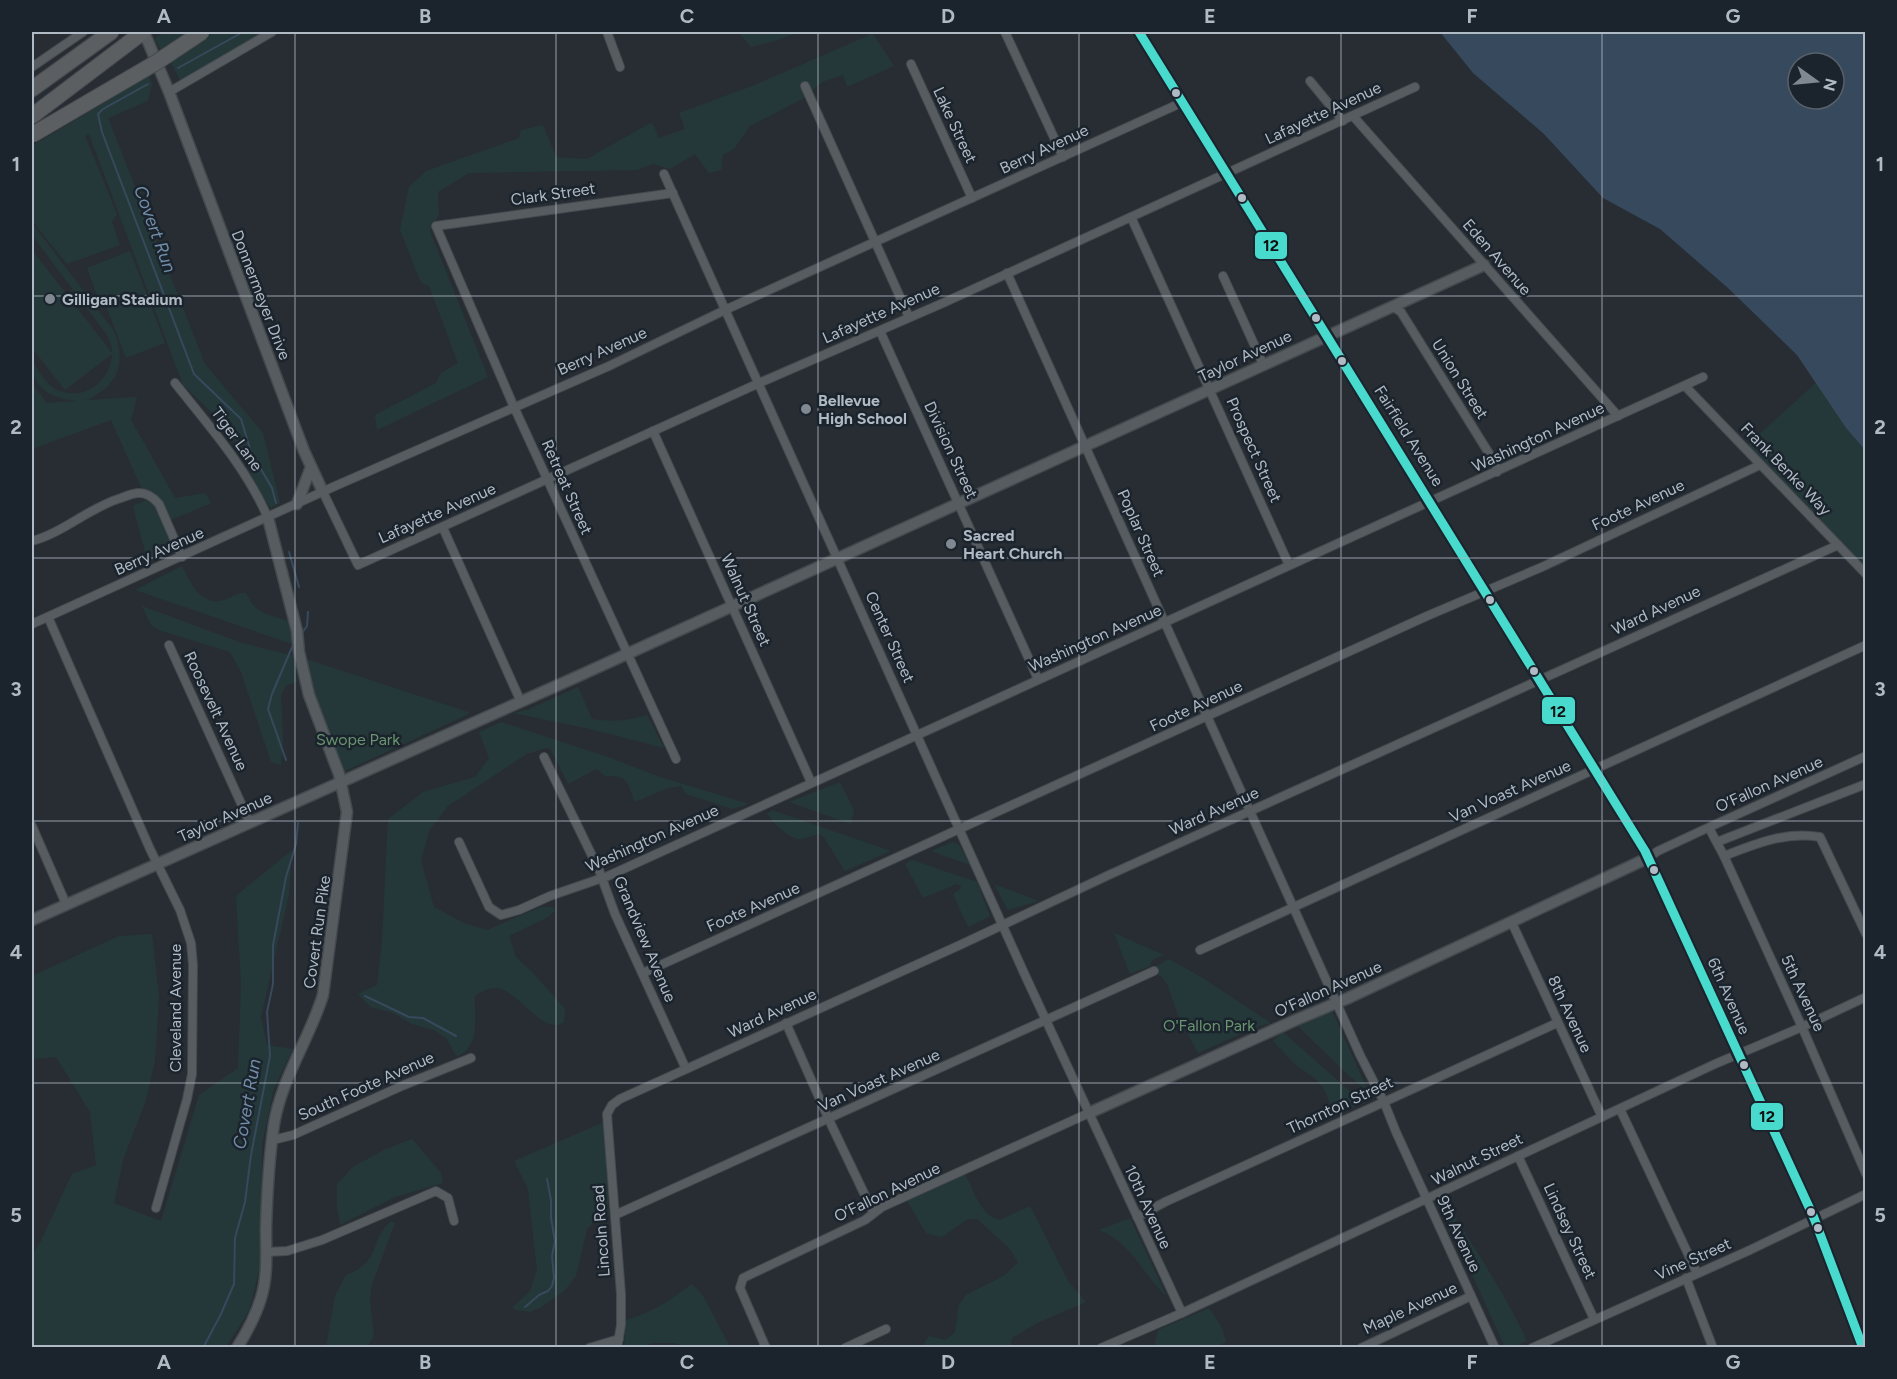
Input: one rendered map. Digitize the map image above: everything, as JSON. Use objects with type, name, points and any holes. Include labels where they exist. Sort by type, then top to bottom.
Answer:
[{"type":"highway","points":[[32,89],[111,32]]},
{"type":"highway","points":[[32,116],[144,32]]},
{"type":"highway","points":[[32,135],[157,62],[202,32]]},
{"type":"main road","name":"Fairfield Avenue","points":[[1139,32],[1648,858]]},
{"type":"main road","name":"6th Avenue","points":[[1648,858],[1814,1218],[1863,1347]]},
{"type":"street","points":[[32,67],[82,32]]},
{"type":"street","name":"Donnermeyer Drive","points":[[144,32],[169,92],[311,467],[358,565]]},
{"type":"street","points":[[169,92],[272,32]]},
{"type":"street","points":[[607,32],[620,67]]},
{"type":"street","points":[[1005,32],[1063,157]]},
{"type":"street","name":"Lake Street","points":[[911,64],[972,198]]},
{"type":"street","points":[[1310,81],[1342,121]]},
{"type":"street","points":[[805,86],[909,316]]},
{"type":"street","name":"Lafayette Avenue","points":[[358,565],[652,431],[880,331],[1415,87]]},
{"type":"street","name":"Berry Avenue","points":[[32,624],[514,406],[609,366],[725,310],[877,243],[1183,102]]},
{"type":"street","name":"Eden Avenue","points":[[1353,116],[1618,417]]},
{"type":"street","name":"Center Street","points":[[664,174],[757,384],[838,557],[1089,1113]]},
{"type":"street","name":"Clark Street","points":[[436,225],[673,193]]},
{"type":"street","name":"Prospect Street","points":[[1131,217],[1289,565]]},
{"type":"street","name":"Retreat Street","points":[[436,225],[514,406],[676,759]]},
{"type":"street","name":"Taylor Avenue","points":[[32,920],[521,702],[1484,265]]},
{"type":"street","name":"Poplar Street","points":[[1007,273],[1338,1002]]},
{"type":"street","points":[[1223,276],[1263,364]]},
{"type":"street","name":"Union Street","points":[[1392,306],[1401,312],[1491,455],[1497,472]]},
{"type":"street","name":"Division Street","points":[[880,331],[1038,679]]},
{"type":"street","name":"Washington Avenue","points":[[459,842],[489,907],[501,915],[519,910],[550,896],[602,878],[1703,377]]},
{"type":"street","name":"Tiger Lane","points":[[176,383],[241,467],[256,491],[267,518]]},
{"type":"street","name":"Frank Benke Way","points":[[1685,386],[1866,574]]},
{"type":"street","name":"Walnut Street","points":[[652,431],[733,604],[812,782]]},
{"type":"street","name":"Foote Avenue","points":[[643,973],[1542,567],[1760,465]]},
{"type":"street","points":[[297,504],[311,467]]},
{"type":"street","points":[[32,541],[113,500],[142,493],[159,504],[182,557]]},
{"type":"street","name":"Covert Run Pike","points":[[237,1347],[253,1318],[261,1297],[266,1268],[267,1215],[274,1123],[284,1085],[323,995],[347,822],[340,781],[309,695],[301,665],[298,637],[267,518]]},
{"type":"street","points":[[443,528],[521,702]]},
{"type":"street","name":"Ward Avenue","points":[[607,1112],[620,1099],[1838,545]]},
{"type":"street","name":"Cleveland Avenue","points":[[48,617],[180,910],[191,942],[193,965],[192,1074],[187,1100],[156,1208]]},
{"type":"street","name":"Roosevelt Avenue","points":[[170,645],[250,823]]},
{"type":"street","name":"Van Voast Avenue","points":[[1200,950],[1866,645]]},
{"type":"street","name":"O’Fallon Avenue","points":[[766,1347],[742,1293],[741,1282],[748,1275],[865,1220],[873,1212],[1512,923],[1658,852],[1866,756]]},
{"type":"street","name":"Grandview Avenue","points":[[544,757],[602,878],[611,906],[686,1070]]},
{"type":"street","points":[[1717,842],[1866,784]]},
{"type":"street","points":[[32,826],[66,904]]},
{"type":"street","name":"5th Avenue","points":[[1709,828],[1802,1027],[1866,1174]]},
{"type":"street","points":[[1724,856],[1772,838],[1820,837],[1866,934]]},
{"type":"street","name":"8th Avenue","points":[[1512,923],[1602,1117]]},
{"type":"street","name":"Van Voast Avenue","points":[[615,1215],[1154,970]]},
{"type":"street","name":"Walnut Street","points":[[1101,1347],[1182,1313],[1738,1054],[1866,997]]},
{"type":"street","name":"9th Avenue","points":[[1338,1002],[1360,1055],[1384,1102],[1495,1347]]},
{"type":"street","points":[[786,1023],[873,1212]]},
{"type":"street","name":"Thornton Street","points":[[1137,1217],[1557,1023]]},
{"type":"street","name":"South Foote Avenue","points":[[273,1140],[292,1135],[471,1058]]},
{"type":"street","points":[[1620,1109],[1697,1273]]},
{"type":"street","name":"Lincoln Road","points":[[607,1112],[621,1294],[621,1325],[618,1343]]},
{"type":"street","name":"10th Avenue","points":[[1089,1113],[1182,1313]]},
{"type":"street","name":"Lindsey Street","points":[[1518,1156],[1594,1319]]},
{"type":"street","points":[[266,1252],[287,1251],[322,1240],[436,1191],[448,1198],[451,1203],[454,1221]]},
{"type":"street","name":"Vine Street","points":[[1532,1347],[1866,1194]]},
{"type":"street","points":[[1686,1278],[1713,1347]]},
{"type":"street","name":"Maple Avenue","points":[[1362,1347],[1471,1296]]},
{"type":"street","points":[[845,1347],[885,1329]]},
{"type":"street","points":[[589,1347],[618,1343]]},
{"type":"green space","points":[[163,32],[194,32],[162,52],[155,39]]},
{"type":"green space","points":[[214,32],[272,32],[182,84],[170,61]]},
{"type":"green space","points":[[738,32],[799,32],[751,47]]},
{"type":"green space","points":[[871,32],[874,32],[873,34],[894,66],[847,87],[843,75],[822,82],[802,99],[750,126],[734,149],[723,155],[721,170],[709,173],[695,154],[670,169],[653,164],[637,170],[469,173],[438,192],[439,215],[430,231],[488,377],[377,430],[375,415],[436,383],[441,373],[458,363],[429,286],[421,283],[400,230],[409,187],[426,171],[519,138],[521,130],[543,125],[556,157],[587,159],[652,122],[659,138],[685,129],[679,113],[752,86],[872,34]]},
{"type":"green space","points":[[149,76],[152,84],[148,101],[108,118],[205,364],[263,433],[280,503],[271,508],[262,497],[230,430],[183,385],[89,134],[85,136],[117,214],[112,222],[120,245],[67,264],[32,221],[32,146]]},
{"type":"green space","points":[[32,223],[114,331],[118,343],[117,373],[106,388],[87,400],[137,397],[131,420],[175,498],[205,493],[211,503],[171,520],[171,552],[147,559],[133,506],[147,500],[111,420],[32,449],[32,384],[47,403],[76,401],[51,394],[39,385],[35,379],[32,361],[53,388],[67,393],[77,393],[94,387],[101,380],[107,373],[112,354],[65,390],[32,348],[32,250],[112,353],[112,348],[107,335],[32,235]]},
{"type":"green space","points":[[130,251],[165,343],[126,358],[105,303],[100,304],[87,268]]},
{"type":"green space","points":[[1816,383],[1846,428],[1865,450],[1865,574],[1744,448]]},
{"type":"green space","points":[[182,566],[197,591],[208,600],[223,600],[246,593],[258,609],[288,621],[295,645],[135,590]]},
{"type":"green space","points":[[142,606],[242,643],[295,656],[297,682],[287,685],[281,694],[283,739],[281,765],[271,762],[241,672],[230,652],[159,630],[151,625]]},
{"type":"green space","name":"Swope Park","points":[[306,659],[471,713],[345,771],[310,686]]},
{"type":"green space","points":[[578,687],[592,719],[620,720],[647,715],[664,748],[513,713],[527,710]]},
{"type":"green space","points":[[501,722],[608,757],[657,776],[749,804],[732,809],[686,794],[681,786],[668,788],[635,802],[626,781],[619,777],[605,776],[597,769],[568,784],[550,748],[547,748],[528,753],[448,806],[429,831],[421,861],[434,907],[464,923],[487,930],[541,907],[553,907],[555,911],[548,917],[509,936],[516,957],[565,1009],[564,1022],[557,1025],[540,1019],[508,992],[497,988],[484,991],[475,996],[473,1039],[465,1052],[457,1057],[446,1038],[434,1030],[412,1024],[393,1013],[371,1007],[358,994],[377,985],[382,942],[388,819],[423,792],[475,777],[489,758],[479,732]]},
{"type":"green space","points":[[840,782],[854,810],[851,824],[789,802]]},
{"type":"green space","points":[[772,810],[891,851],[845,871],[823,836],[819,834],[799,839],[790,836],[767,814]]},
{"type":"green space","points":[[953,842],[960,846],[970,865],[931,851]]},
{"type":"green space","points":[[292,850],[289,894],[261,1017],[267,1045],[293,1049],[274,1088],[262,1145],[260,1268],[249,1311],[226,1347],[32,1347],[32,1255],[40,1243],[72,1174],[96,1165],[90,1112],[56,1057],[32,1059],[32,976],[119,936],[152,934],[159,998],[155,1061],[146,1100],[123,1160],[114,1203],[161,1221],[199,1095],[238,1068],[241,984],[236,896]]},
{"type":"green space","points":[[912,860],[977,882],[990,916],[968,927],[953,894],[960,889],[961,886],[957,884],[923,898],[905,864]]},
{"type":"green space","points":[[994,884],[1039,901],[1008,910]]},
{"type":"green space","points":[[1114,933],[1164,955],[1152,960],[1150,966],[1130,974]]},
{"type":"green space","name":"O'Fallon Park","points":[[1169,959],[1271,1023],[1256,1027],[1198,1053],[1179,1017],[1167,984],[1161,975],[1159,976],[1155,967]]},
{"type":"green space","points":[[1330,1011],[1334,1015],[1368,1091],[1347,1074],[1298,1026]]},
{"type":"green space","points":[[1283,1032],[1354,1095],[1358,1102],[1357,1105],[1335,1114],[1324,1089],[1315,1078],[1297,1066],[1273,1041]]},
{"type":"green space","points":[[604,1122],[609,1215],[602,1213],[587,1229],[576,1276],[565,1290],[540,1308],[530,1312],[515,1310],[513,1307],[530,1291],[537,1271],[528,1189],[514,1161]]},
{"type":"green space","points":[[412,1139],[441,1173],[443,1183],[395,1197],[340,1225],[337,1184],[354,1166],[386,1149]]},
{"type":"green space","points":[[965,1174],[978,1201],[993,1218],[1000,1220],[1030,1206],[1068,1281],[1086,1302],[1037,1323],[1012,1338],[1010,1347],[922,1347],[929,1336],[946,1340],[955,1332],[959,1305],[966,1295],[1005,1275],[1018,1262],[1009,1248],[977,1219],[968,1219],[942,1237],[926,1233],[907,1201]]},
{"type":"green space","points":[[1440,1204],[1451,1212],[1474,1247],[1514,1315],[1526,1341],[1514,1347],[1505,1347]]},
{"type":"green space","points":[[1130,1218],[1167,1297],[1129,1251],[1111,1236],[1099,1230]]},
{"type":"green space","points":[[391,1222],[395,1223],[372,1284],[370,1301],[374,1336],[367,1347],[326,1347],[335,1296],[346,1275],[357,1270],[371,1257],[380,1234]]},
{"type":"green space","points":[[692,1284],[702,1294],[730,1347],[694,1347],[673,1343],[652,1343],[641,1347],[624,1347],[626,1320],[644,1314]]},
{"type":"green space","points":[[1209,1308],[1221,1326],[1226,1341],[1218,1347],[1154,1347],[1158,1330]]},
{"type":"water","points":[[1440,32],[1865,32],[1865,450],[1846,428],[1797,355],[1728,288],[1660,229],[1603,198],[1544,134],[1473,73]]},
{"type":"waterway","points":[[178,68],[243,32]]},
{"type":"waterway","name":"Covert Run","points":[[148,84],[98,114],[102,132],[194,374],[241,419],[251,452],[272,488],[276,503]]},
{"type":"waterway","name":"Covert Run","points":[[289,552],[299,587]]},
{"type":"waterway","name":"Covert Run","points":[[302,633],[307,626],[308,612]]},
{"type":"waterway","name":"Covert Run","points":[[286,760],[268,709],[293,645]]},
{"type":"waterway","name":"Covert Run","points":[[203,1348],[234,1284],[235,1238],[245,1202],[251,1155],[270,1056],[267,1012],[273,984],[273,945],[286,877],[296,844],[298,823]]},
{"type":"waterway","points":[[365,996],[409,1017],[423,1018],[456,1036]]},
{"type":"waterway","points":[[525,1307],[539,1295],[548,1291],[554,1278],[552,1256],[555,1241],[547,1179]]},
{"type":"transit line","name":"12","points":[[1139,32],[1645,851],[1814,1218],[1863,1348]]},
{"type":"place","name":"Gilligan Stadium","points":[[50,299]]},
{"type":"place","name":"Bellevue High School","points":[[806,409]]},
{"type":"place","name":"Sacred Heart Church","points":[[951,544]]}]
